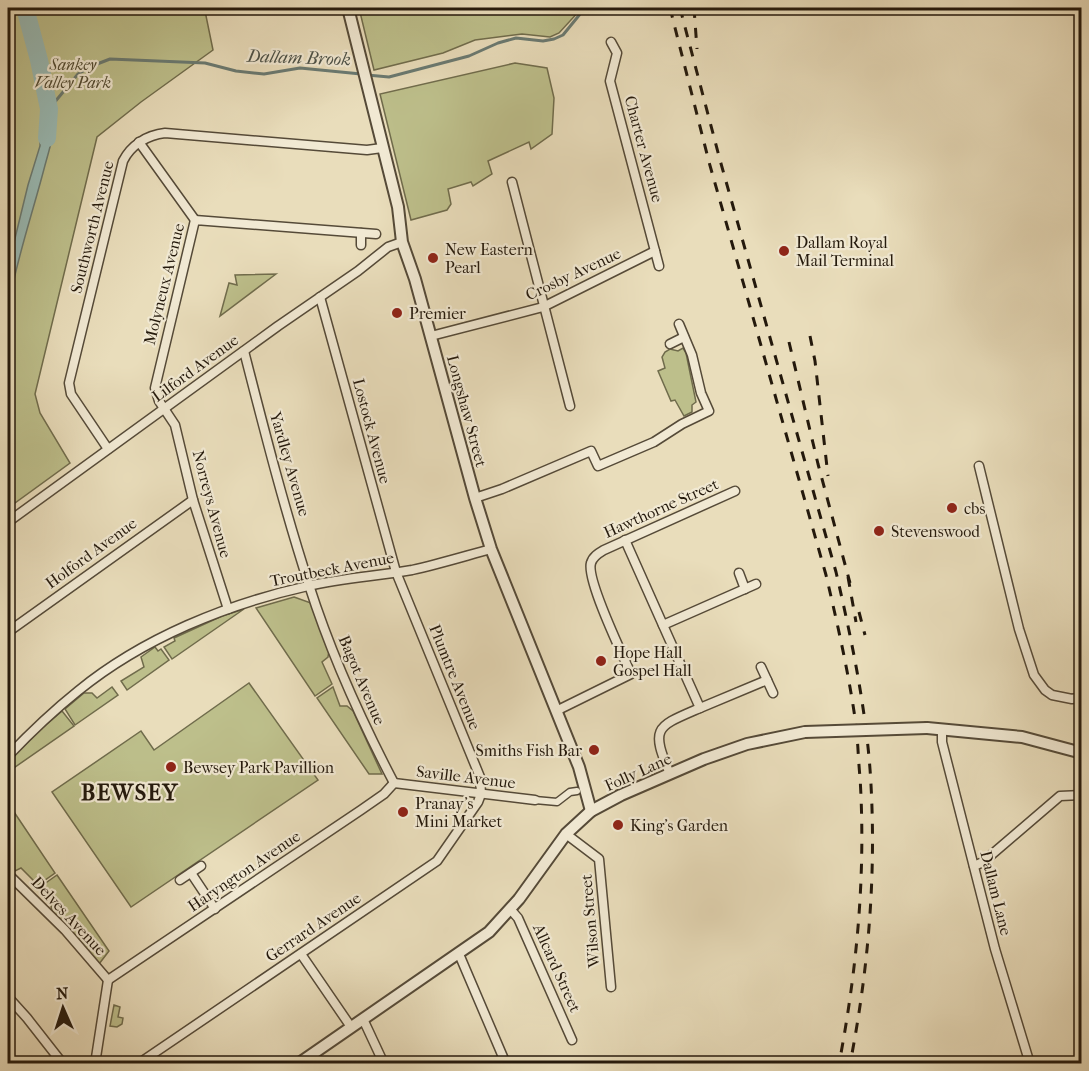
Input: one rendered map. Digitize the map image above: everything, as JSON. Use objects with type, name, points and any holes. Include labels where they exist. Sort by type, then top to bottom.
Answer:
[{"type":"street","name":"Longshaw Street","points":[[348,8],[398,207],[402,242],[431,336],[475,498],[491,549],[579,766],[591,811]]},
{"type":"street","name":"Charter Avenue","points":[[611,42],[617,52],[610,81],[659,266]]},
{"type":"street","points":[[195,220],[139,142],[153,135],[165,133],[368,150],[382,148]]},
{"type":"street","name":"Southworth Avenue","points":[[108,449],[71,394],[69,383],[123,161],[129,151],[139,142]]},
{"type":"street","points":[[512,182],[570,406]]},
{"type":"street","name":"Molyneux Avenue","points":[[165,409],[156,394],[155,381],[195,220],[376,234]]},
{"type":"street","points":[[361,245],[362,233]]},
{"type":"street","name":"Lilford Avenue","points":[[8,522],[358,271],[388,247],[402,242]]},
{"type":"street","name":"Crosby Avenue","points":[[431,336],[543,306],[655,251]]},
{"type":"street","name":"Lostock Avenue","points":[[320,297],[396,572]]},
{"type":"street","points":[[475,498],[591,451],[598,466],[654,442],[682,424],[709,411],[698,382],[692,355],[679,324]]},
{"type":"street","points":[[670,344],[684,337]]},
{"type":"street","name":"Yardley Avenue","points":[[244,351],[274,467],[309,586]]},
{"type":"street","name":"Norreys Avenue","points":[[165,409],[175,425],[193,500],[228,609]]},
{"type":"street","points":[[979,466],[1019,630],[1034,675],[1038,683],[1052,695],[1072,699],[1082,697]]},
{"type":"street","name":"Hawthorne Street","points":[[556,711],[631,674],[592,581],[590,564],[597,554],[735,491]]},
{"type":"street","name":"Holford Avenue","points":[[8,632],[193,500]]},
{"type":"street","points":[[625,540],[700,708]]},
{"type":"street","name":"Troutbeck Avenue","points":[[8,756],[79,690],[142,649],[182,628],[228,609],[309,586],[430,566],[491,549]]},
{"type":"street","name":"Plumtre Avenue","points":[[396,572],[480,777],[481,794]]},
{"type":"street","points":[[739,573],[745,589]]},
{"type":"street","points":[[663,625],[756,584]]},
{"type":"street","name":"Bagot Avenue","points":[[309,586],[364,726],[393,783]]},
{"type":"street","points":[[761,667],[773,693]]},
{"type":"street","points":[[670,774],[659,748],[660,731],[671,720],[767,680]]},
{"type":"street","name":"Folly Lane","points":[[298,1064],[489,932],[511,910],[566,834],[591,811],[610,800],[704,759],[747,744],[805,732],[927,728],[1022,737],[1082,753]]},
{"type":"street","name":"Dallam Lane","points":[[942,729],[942,742],[995,949],[1030,1064]]},
{"type":"street","name":"Saville Avenue","points":[[393,783],[535,800]]},
{"type":"street","name":"Haryngton Avenue","points":[[108,980],[361,810],[384,794],[393,783]]},
{"type":"street","points":[[535,800],[557,802],[570,792],[577,791]]},
{"type":"street","name":"Gerrard Avenue","points":[[138,1064],[437,861],[475,808],[481,794]]},
{"type":"street","points":[[974,866],[983,862],[1062,795],[1082,795]]},
{"type":"street","name":"Wilson Street","points":[[566,834],[599,859],[611,987]]},
{"type":"street","points":[[180,880],[201,866]]},
{"type":"street","points":[[191,873],[215,909]]},
{"type":"street","name":"Delves Avenue","points":[[8,874],[65,930],[108,980]]},
{"type":"street","name":"Allcard Street","points":[[511,910],[518,918],[572,1040]]},
{"type":"street","points":[[301,954],[351,1027]]},
{"type":"street","points":[[459,954],[506,1064]]},
{"type":"street","points":[[95,1064],[108,980]]},
{"type":"street","points":[[8,997],[63,1064]]},
{"type":"street","points":[[363,1019],[384,1064]]},
{"type":"green space","name":"Sankey Valley Park","points":[[8,8],[220,8],[205,11],[213,50],[97,137],[35,394],[40,413],[70,463],[8,508]]},
{"type":"green space","points":[[359,8],[582,8],[559,33],[550,37],[522,34],[475,40],[443,53],[374,70]]},
{"type":"green space","points":[[515,63],[547,68],[554,98],[552,134],[531,149],[529,142],[488,161],[492,174],[473,186],[471,182],[448,189],[451,204],[447,210],[411,220],[380,94]]},
{"type":"green space","points":[[276,274],[220,316],[229,283],[237,285],[235,275]]},
{"type":"green space","points":[[683,348],[696,402],[692,405],[692,412],[684,416],[675,400],[671,401],[658,371],[665,368],[662,357],[665,352],[670,349],[678,351]]},
{"type":"green space","points":[[294,597],[311,603],[329,650],[328,657],[322,662],[332,684],[315,696],[256,608]]},
{"type":"green space","points":[[244,609],[172,659],[164,647],[175,641],[174,638],[222,616]]},
{"type":"green space","points":[[155,647],[158,651],[161,649],[169,660],[127,690],[121,681],[144,667],[141,657]]},
{"type":"green space","points":[[249,683],[318,780],[131,907],[52,792],[141,731],[154,750]]},
{"type":"green space","points":[[112,687],[118,695],[75,725],[65,709],[84,693],[92,693],[97,698]]},
{"type":"green space","points":[[333,687],[340,706],[347,706],[353,711],[382,774],[369,774],[317,698]]},
{"type":"green space","points":[[62,711],[74,726],[8,772],[9,761]]},
{"type":"green space","points":[[8,803],[55,873],[38,885],[21,868],[15,871],[8,868]]},
{"type":"green space","points":[[57,875],[109,951],[99,964],[53,913],[51,907],[54,901],[40,887]]},
{"type":"green space","points":[[114,1005],[120,1007],[118,1017],[123,1018],[122,1024],[117,1027],[110,1026]]},
{"type":"water","points":[[41,113],[55,114],[53,135],[8,308],[8,267],[40,146]]},
{"type":"waterway","points":[[25,8],[49,109],[47,138]]},
{"type":"waterway","name":"Dallam Brook","points":[[367,75],[389,77],[469,56],[516,38],[543,41],[554,39],[563,35],[585,8]]},
{"type":"waterway","name":"Dallam Brook","points":[[49,109],[78,74],[110,59],[205,63],[236,71],[264,74],[300,68],[361,74]]},
{"type":"railway","points":[[670,8],[709,162],[826,575],[852,700],[857,733],[862,813],[861,885],[851,993],[839,1064]]},
{"type":"railway","points":[[680,8],[720,160],[836,572],[861,695],[870,769],[872,880],[867,954],[850,1064]]},
{"type":"railway","points":[[694,8],[697,49]]},
{"type":"railway","points":[[810,336],[828,476]]},
{"type":"railway","points":[[789,342],[818,464],[850,583]]},
{"type":"railway","points":[[848,577],[856,622]]},
{"type":"railway","points":[[859,612],[865,635]]},
{"type":"place","name":"Dallam Royal Mail Terminal","points":[[784,251]]},
{"type":"place","name":"New Eastern Pearl","points":[[433,258]]},
{"type":"place","name":"Premier","points":[[397,313]]},
{"type":"place","name":"cbs","points":[[952,508]]},
{"type":"place","name":"Stevenswood","points":[[879,531]]},
{"type":"place","name":"Hope Hall Gospel Hall","points":[[601,661]]},
{"type":"place","name":"Smiths Fish Bar","points":[[594,750]]},
{"type":"place","name":"Bewsey Park Pavillion","points":[[171,767]]},
{"type":"place","name":"Pranay's Mini Market","points":[[403,812]]},
{"type":"place","name":"King's Garden","points":[[618,825]]},
{"type":"district","name":"BEWSEY","points":[[130,793]]}]
